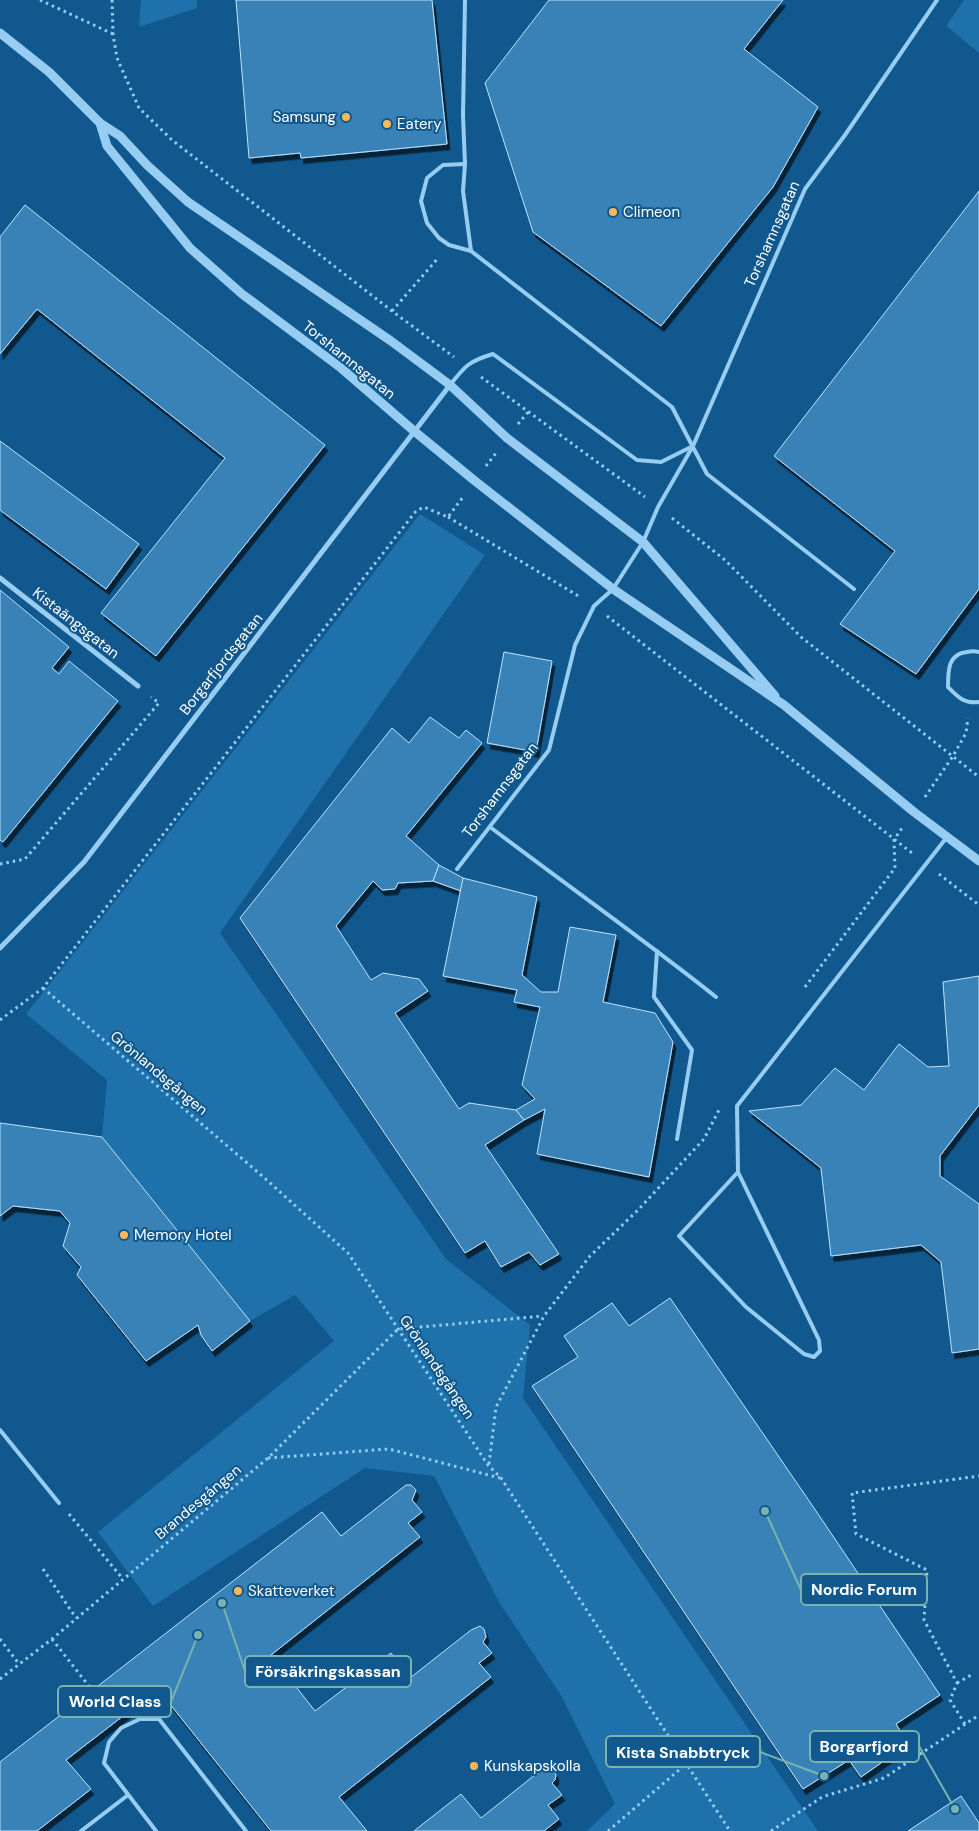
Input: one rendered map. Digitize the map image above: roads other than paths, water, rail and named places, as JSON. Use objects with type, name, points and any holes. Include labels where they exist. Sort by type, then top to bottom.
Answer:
[{"type":"street","name":"Torshamnsgatan","points":[[0,33],[50,72],[100,123],[120,136],[147,165],[188,202],[391,341],[450,385],[507,438],[643,542],[784,705]]},
{"type":"street","name":"Torshamnsgatan","points":[[100,123],[107,146],[190,248],[242,294],[341,368],[475,481],[613,589],[784,705],[914,812],[979,861]]},
{"type":"street","name":"Borgarfjordsgatan","points":[[0,948],[84,862],[450,385]]},
{"type":"street","name":"Kistaängsgatan","points":[[0,578],[138,686]]},
{"type":"lane","points":[[464,0],[463,116],[465,164],[463,191],[471,251]]},
{"type":"lane","name":"Torshamnsgatan","points":[[457,869],[549,750],[575,645],[594,606],[613,589],[643,542],[658,507],[693,446],[805,189],[846,135],[937,0]]},
{"type":"lane","points":[[465,164],[443,165],[427,178],[421,200],[427,223],[439,238],[449,245],[471,251],[672,407],[707,474],[854,589]]},
{"type":"lane","points":[[450,385],[466,366],[478,359],[493,354],[637,460],[661,462],[693,446]]},
{"type":"lane","points":[[979,652],[959,653],[952,659],[948,673],[948,686],[959,698],[969,704],[979,702]]},
{"type":"lane","points":[[490,828],[657,951],[716,997]]},
{"type":"lane","points":[[738,1172],[679,1236],[746,1307],[804,1354],[814,1356],[820,1350],[819,1340],[738,1172],[737,1106],[947,837]]},
{"type":"lane","points":[[657,951],[654,997],[692,1050],[677,1138]]},
{"type":"lane","points":[[0,1430],[59,1503]]},
{"type":"lane","points":[[156,1831],[104,1763],[109,1742],[121,1728],[140,1719],[159,1719],[246,1831]]},
{"type":"lane","points":[[81,1831],[128,1795]]},
{"type":"place","name":"Samsung","points":[[346,117]]},
{"type":"place","name":"Eatery","points":[[387,124]]},
{"type":"place","name":"Climeon","points":[[613,212]]},
{"type":"place","name":"Memory Hotel","points":[[124,1235]]},
{"type":"place","name":"Nordic Forum","points":[[765,1511]]},
{"type":"place","name":"Skatteverket","points":[[238,1591]]},
{"type":"place","name":"Försäkringskassan","points":[[222,1603]]},
{"type":"place","name":"World Class","points":[[198,1635]]},
{"type":"place","name":"Kunskapskolla","points":[[474,1766]]},
{"type":"place","name":"Kista Snabbtryck","points":[[824,1776]]},
{"type":"place","name":"Borgarfjord","points":[[955,1809]]}]
